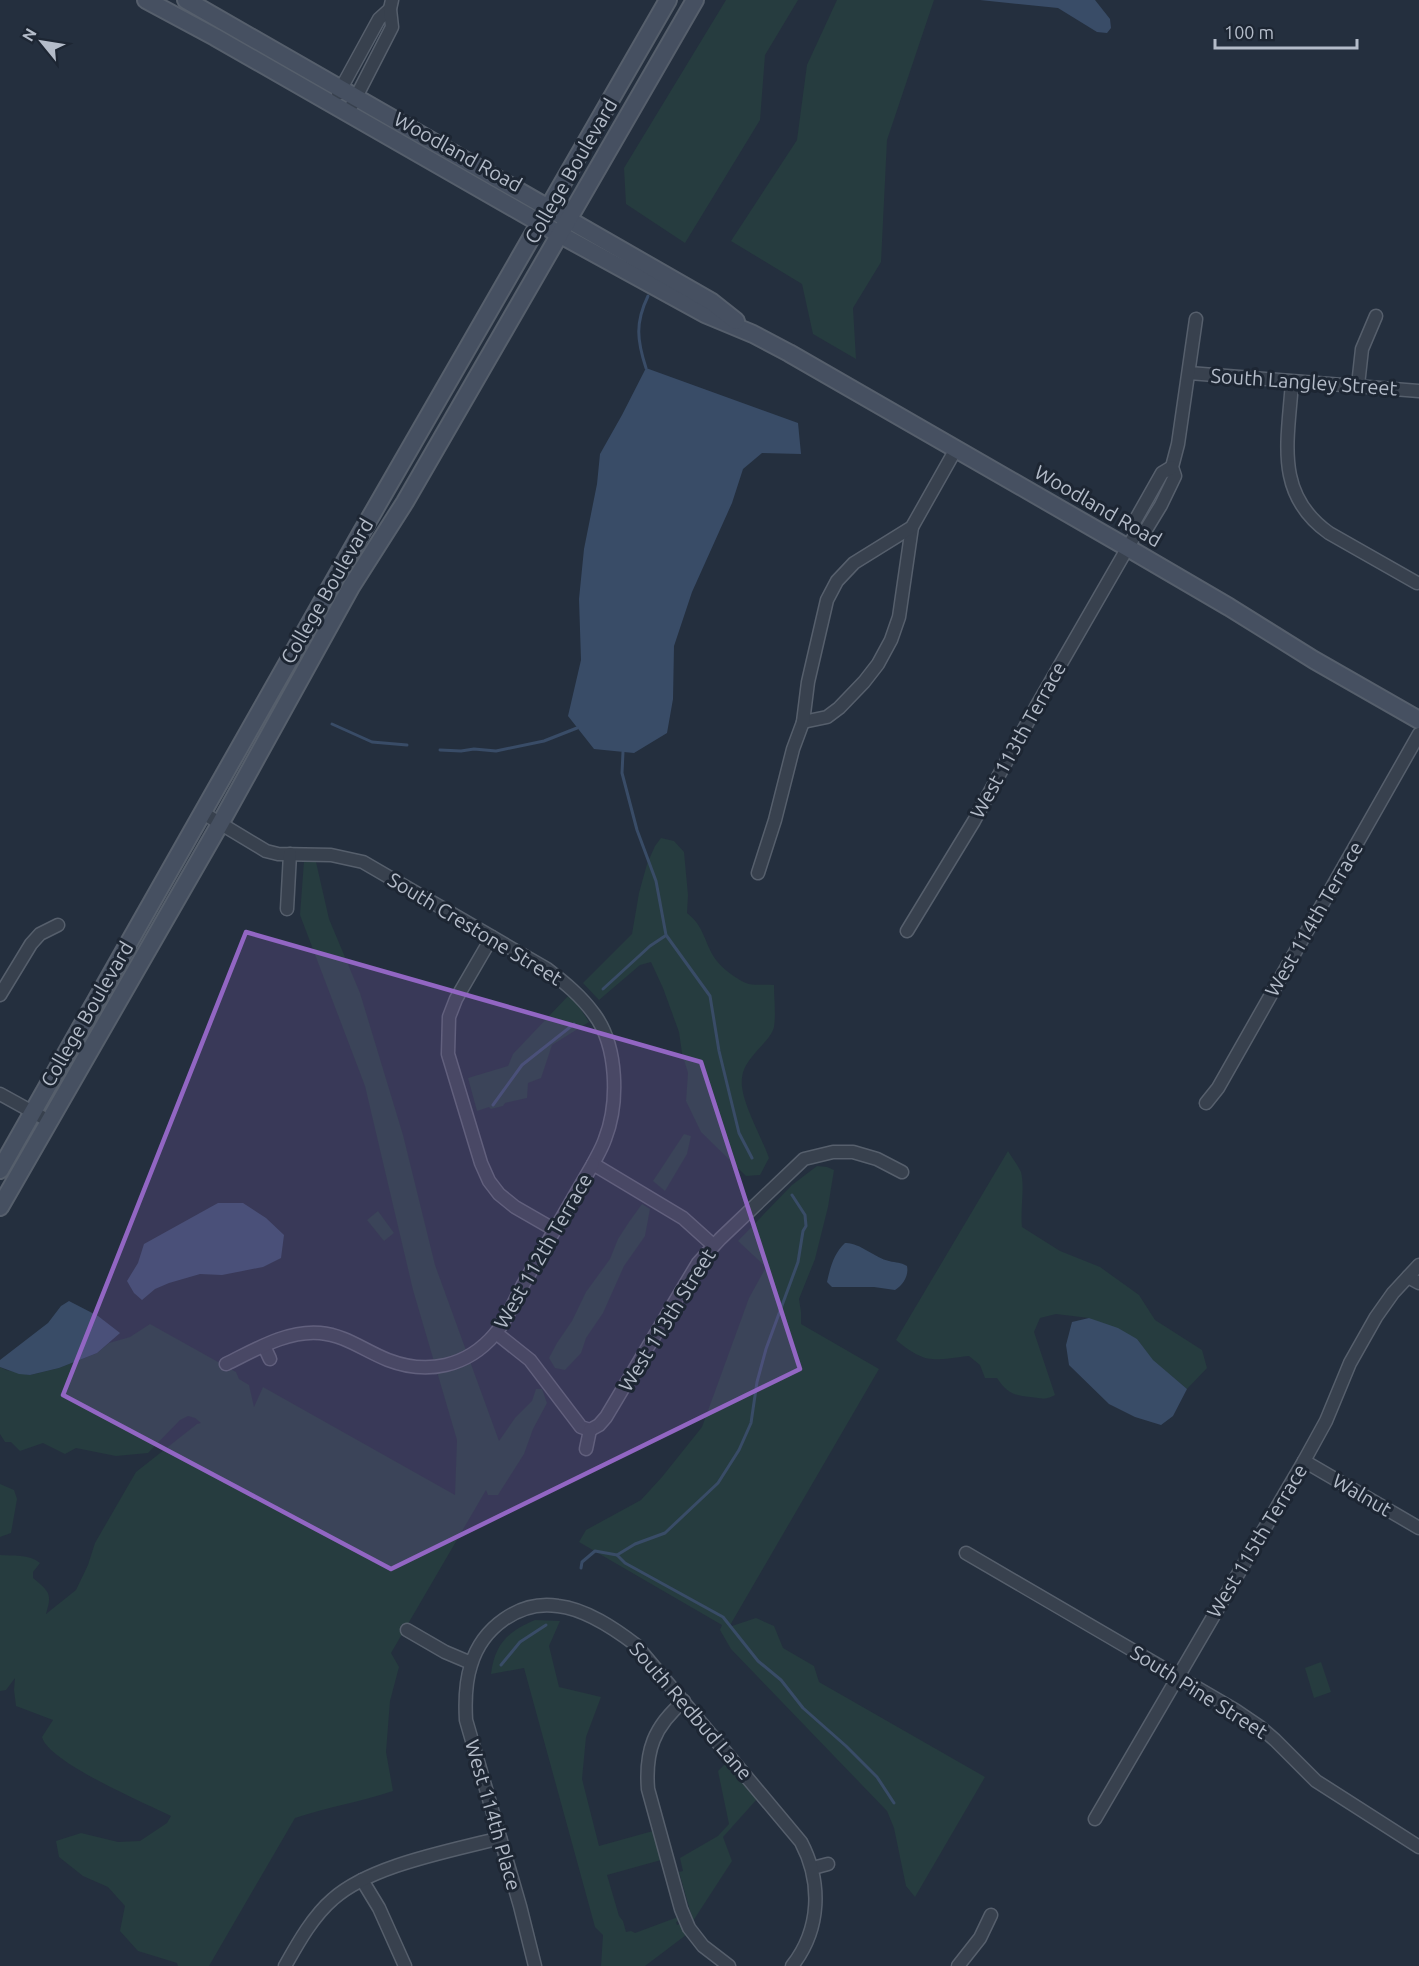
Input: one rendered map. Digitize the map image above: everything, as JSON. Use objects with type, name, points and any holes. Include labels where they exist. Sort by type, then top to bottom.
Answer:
[{"type":"main road","name":"Woodland Road","points":[[146,0],[215,37],[347,114],[544,215]]},
{"type":"main road","name":"Woodland Road","points":[[186,0],[341,88],[563,226],[712,302],[753,334],[956,449],[1132,541],[1314,660],[1419,720]]},
{"type":"main road","name":"College Boulevard","points":[[0,1170],[668,0]]},
{"type":"main road","name":"College Boulevard","points":[[0,1207],[220,824],[351,587],[405,502],[695,0]]},
{"type":"street","points":[[332,104],[379,19],[391,4]]},
{"type":"street","points":[[347,114],[392,27],[391,4]]},
{"type":"street","points":[[1358,385],[1362,349],[1376,316]]},
{"type":"street","name":"West 113th Terrace","points":[[907,931],[974,820],[1132,541],[1144,533],[1175,476],[1172,467],[1178,444],[1196,319]]},
{"type":"street","name":"South Langley Street","points":[[1189,373],[1419,390]]},
{"type":"street","points":[[1292,382],[1288,472],[1299,502],[1317,525],[1417,583]]},
{"type":"street","points":[[803,722],[827,717],[839,708],[878,664],[891,640],[899,617],[912,527],[956,449]]},
{"type":"street","points":[[758,873],[775,820],[793,749],[803,722],[806,693],[822,613],[832,588],[854,563],[912,527]]},
{"type":"street","name":"West 114th Terrace","points":[[1206,1103],[1218,1088],[1419,734]]},
{"type":"street","name":"South Crestone Street","points":[[203,813],[266,851],[278,854],[331,855],[363,862],[548,969],[574,991],[596,1016],[608,1043],[615,1079],[612,1112],[605,1139],[593,1164]]},
{"type":"street","points":[[286,909],[290,854]]},
{"type":"street","points":[[0,995],[31,944],[40,934],[58,925]]},
{"type":"street","points":[[492,937],[456,999],[449,1017],[448,1054],[481,1163],[489,1181],[499,1194],[514,1207],[555,1230]]},
{"type":"street","points":[[0,1094],[49,1121]]},
{"type":"street","name":"West 113th Street","points":[[590,1430],[606,1417],[698,1263],[713,1245],[804,1159],[833,1152],[853,1152],[877,1159],[902,1172]]},
{"type":"street","points":[[593,1164],[683,1218],[713,1245]]},
{"type":"street","name":"West 112th Terrace","points":[[226,1364],[297,1334],[320,1333],[341,1337],[387,1360],[411,1367],[436,1368],[470,1356],[496,1333],[593,1164]]},
{"type":"street","name":"West 115th Terrace","points":[[1095,1819],[1304,1461],[1326,1420],[1362,1341],[1387,1300],[1414,1280],[1419,1265]]},
{"type":"street","points":[[496,1333],[530,1360],[581,1427],[590,1430],[586,1449]]},
{"type":"street","points":[[264,1346],[270,1359]]},
{"type":"street","name":"Walnut","points":[[1304,1461],[1419,1528]]},
{"type":"street","name":"South Pine Street","points":[[966,1553],[1177,1675],[1260,1727],[1305,1772],[1332,1793],[1419,1847]]},
{"type":"street","name":"South Redbud Lane","points":[[471,1663],[486,1636],[506,1616],[531,1607],[558,1605],[580,1612],[618,1632],[636,1645],[793,1830],[813,1868]]},
{"type":"street","points":[[407,1630],[445,1652],[471,1663]]},
{"type":"street","name":"West 114th Place","points":[[471,1663],[466,1688],[466,1720],[535,1966]]},
{"type":"street","points":[[684,1701],[661,1725],[651,1746],[646,1768],[648,1789],[681,1909],[689,1928],[703,1946],[729,1966]]},
{"type":"street","points":[[285,1966],[315,1920],[332,1899],[363,1880],[396,1867],[500,1838]]},
{"type":"street","points":[[792,1966],[811,1934],[816,1890],[813,1868],[828,1864]]},
{"type":"street","points":[[363,1880],[379,1908],[405,1966]]},
{"type":"street","points":[[958,1966],[980,1938],[991,1915]]},
{"type":"highlighted area","points":[[246,932],[701,1062],[800,1369],[391,1569],[63,1395]]},
{"type":"green space","points":[[726,0],[798,0],[765,55],[760,120],[685,243],[626,204],[624,168]]},
{"type":"green space","points":[[837,0],[934,0],[887,140],[881,262],[853,308],[856,359],[813,334],[802,284],[731,241],[797,140],[807,65]]},
{"type":"green space","points":[[661,838],[674,841],[684,852],[688,895],[687,913],[701,930],[716,960],[746,983],[774,985],[775,1011],[772,1033],[747,1063],[742,1078],[747,1107],[769,1158],[760,1175],[746,1176],[701,1132],[686,1101],[688,1073],[679,1032],[651,962],[640,965],[599,1000],[583,983],[632,934],[647,864]]},
{"type":"green space","points":[[304,861],[316,862],[329,919],[360,993],[403,1135],[435,1265],[499,1441],[515,1418],[532,1401],[536,1389],[542,1389],[547,1403],[533,1429],[524,1454],[498,1495],[488,1495],[486,1490],[391,1653],[399,1667],[390,1701],[386,1752],[393,1791],[295,1818],[209,1966],[178,1966],[177,1963],[138,1951],[120,1931],[125,1906],[108,1887],[83,1876],[59,1857],[56,1841],[81,1833],[118,1842],[140,1841],[167,1823],[171,1816],[79,1770],[48,1747],[42,1737],[53,1720],[16,1706],[15,1678],[6,1690],[0,1691],[0,1555],[26,1557],[40,1563],[33,1572],[33,1578],[48,1594],[46,1614],[76,1590],[95,1543],[136,1472],[201,1423],[188,1416],[180,1420],[148,1453],[116,1456],[76,1448],[65,1454],[43,1443],[20,1451],[11,1442],[5,1442],[0,1434],[0,1367],[30,1375],[59,1368],[97,1353],[109,1343],[130,1337],[150,1324],[236,1372],[239,1379],[249,1385],[254,1407],[263,1387],[455,1495],[457,1440],[413,1290],[365,1086],[300,915]]},
{"type":"green space","points":[[569,995],[589,1022],[552,1045],[541,1078],[528,1083],[527,1098],[477,1111],[468,1078],[508,1066],[513,1054]]},
{"type":"green space","points":[[684,1134],[691,1136],[687,1154],[665,1191],[653,1181]]},
{"type":"green space","points":[[1008,1151],[1021,1172],[1022,1227],[1060,1251],[1100,1267],[1139,1295],[1155,1320],[1202,1350],[1207,1368],[1187,1389],[1152,1360],[1137,1339],[1089,1318],[1056,1314],[1040,1318],[1034,1332],[1055,1395],[1045,1399],[1015,1394],[1007,1390],[997,1378],[985,1378],[980,1365],[969,1356],[930,1359],[915,1354],[896,1340]]},
{"type":"green space","points":[[817,1166],[834,1170],[828,1207],[815,1259],[799,1299],[801,1324],[879,1369],[729,1627],[756,1618],[774,1626],[783,1648],[814,1666],[819,1682],[985,1777],[915,1897],[906,1886],[894,1828],[887,1811],[731,1649],[720,1630],[722,1625],[579,1542],[586,1530],[641,1500],[702,1427],[749,1298],[766,1267],[738,1241],[792,1185]]},
{"type":"green space","points":[[642,1204],[650,1209],[645,1236],[624,1266],[603,1313],[586,1338],[581,1353],[565,1370],[555,1368],[549,1358],[572,1321],[586,1292],[610,1259],[618,1239]]},
{"type":"green space","points":[[378,1211],[394,1233],[384,1241],[367,1220]]},
{"type":"green space","points":[[0,1484],[14,1490],[17,1499],[11,1533],[0,1537]]},
{"type":"green space","points":[[535,1620],[560,1621],[549,1646],[559,1687],[601,1697],[586,1737],[582,1779],[599,1846],[653,1831],[661,1860],[607,1875],[626,1932],[635,1933],[678,1917],[677,1925],[680,1924],[686,1935],[645,1966],[601,1966],[603,1935],[595,1927],[524,1668],[491,1674],[499,1647],[504,1640],[517,1629]]},
{"type":"green space","points":[[1321,1662],[1331,1692],[1314,1698],[1305,1668]]},
{"type":"green space","points":[[727,1762],[757,1799],[723,1837],[732,1861],[693,1921],[679,1872],[683,1871],[680,1858],[718,1836],[729,1824],[718,1771]]},
{"type":"water","points":[[980,0],[1095,0],[1110,19],[1111,28],[1107,33],[1097,32],[1058,8]]},
{"type":"water","points":[[646,368],[798,423],[801,454],[762,453],[743,469],[732,503],[692,592],[674,646],[673,699],[667,733],[634,753],[594,749],[568,716],[581,660],[579,599],[584,549],[597,484],[600,454]]},
{"type":"water","points":[[218,1203],[243,1203],[266,1218],[284,1235],[281,1258],[263,1267],[222,1275],[200,1274],[169,1283],[155,1289],[142,1300],[134,1293],[127,1281],[138,1263],[144,1244]]},
{"type":"water","points":[[845,1243],[856,1245],[884,1259],[907,1266],[903,1283],[895,1290],[874,1287],[832,1287],[827,1282],[830,1271],[835,1256]]},
{"type":"water","points":[[69,1301],[98,1316],[120,1333],[97,1353],[59,1368],[30,1375],[19,1374],[0,1367],[0,1360],[48,1323],[61,1306]]},
{"type":"water","points":[[1089,1318],[1118,1328],[1137,1339],[1153,1360],[1187,1389],[1173,1416],[1161,1425],[1135,1417],[1109,1404],[1069,1365],[1066,1345],[1072,1322]]},
{"type":"waterway","points":[[646,368],[641,349],[639,323],[648,296]]},
{"type":"waterway","points":[[332,724],[372,742],[407,745]]},
{"type":"waterway","points":[[440,750],[496,751],[544,741],[577,728]]},
{"type":"waterway","points":[[623,752],[622,773],[637,830],[656,881],[666,935],[710,996],[719,1051],[739,1133],[752,1158]]},
{"type":"waterway","points":[[603,989],[650,946],[665,936]]},
{"type":"waterway","points":[[493,1105],[522,1065],[574,1024]]},
{"type":"waterway","points":[[792,1195],[805,1215],[806,1226],[803,1231],[798,1262],[766,1349],[757,1382],[751,1423],[739,1450],[718,1483],[665,1533],[635,1544],[617,1555],[625,1563],[723,1617],[758,1661],[781,1680],[803,1708],[877,1777],[894,1803]]},
{"type":"waterway","points":[[581,1568],[582,1562],[595,1551],[617,1555]]},
{"type":"waterway","points":[[501,1665],[520,1642],[546,1625]]}]
